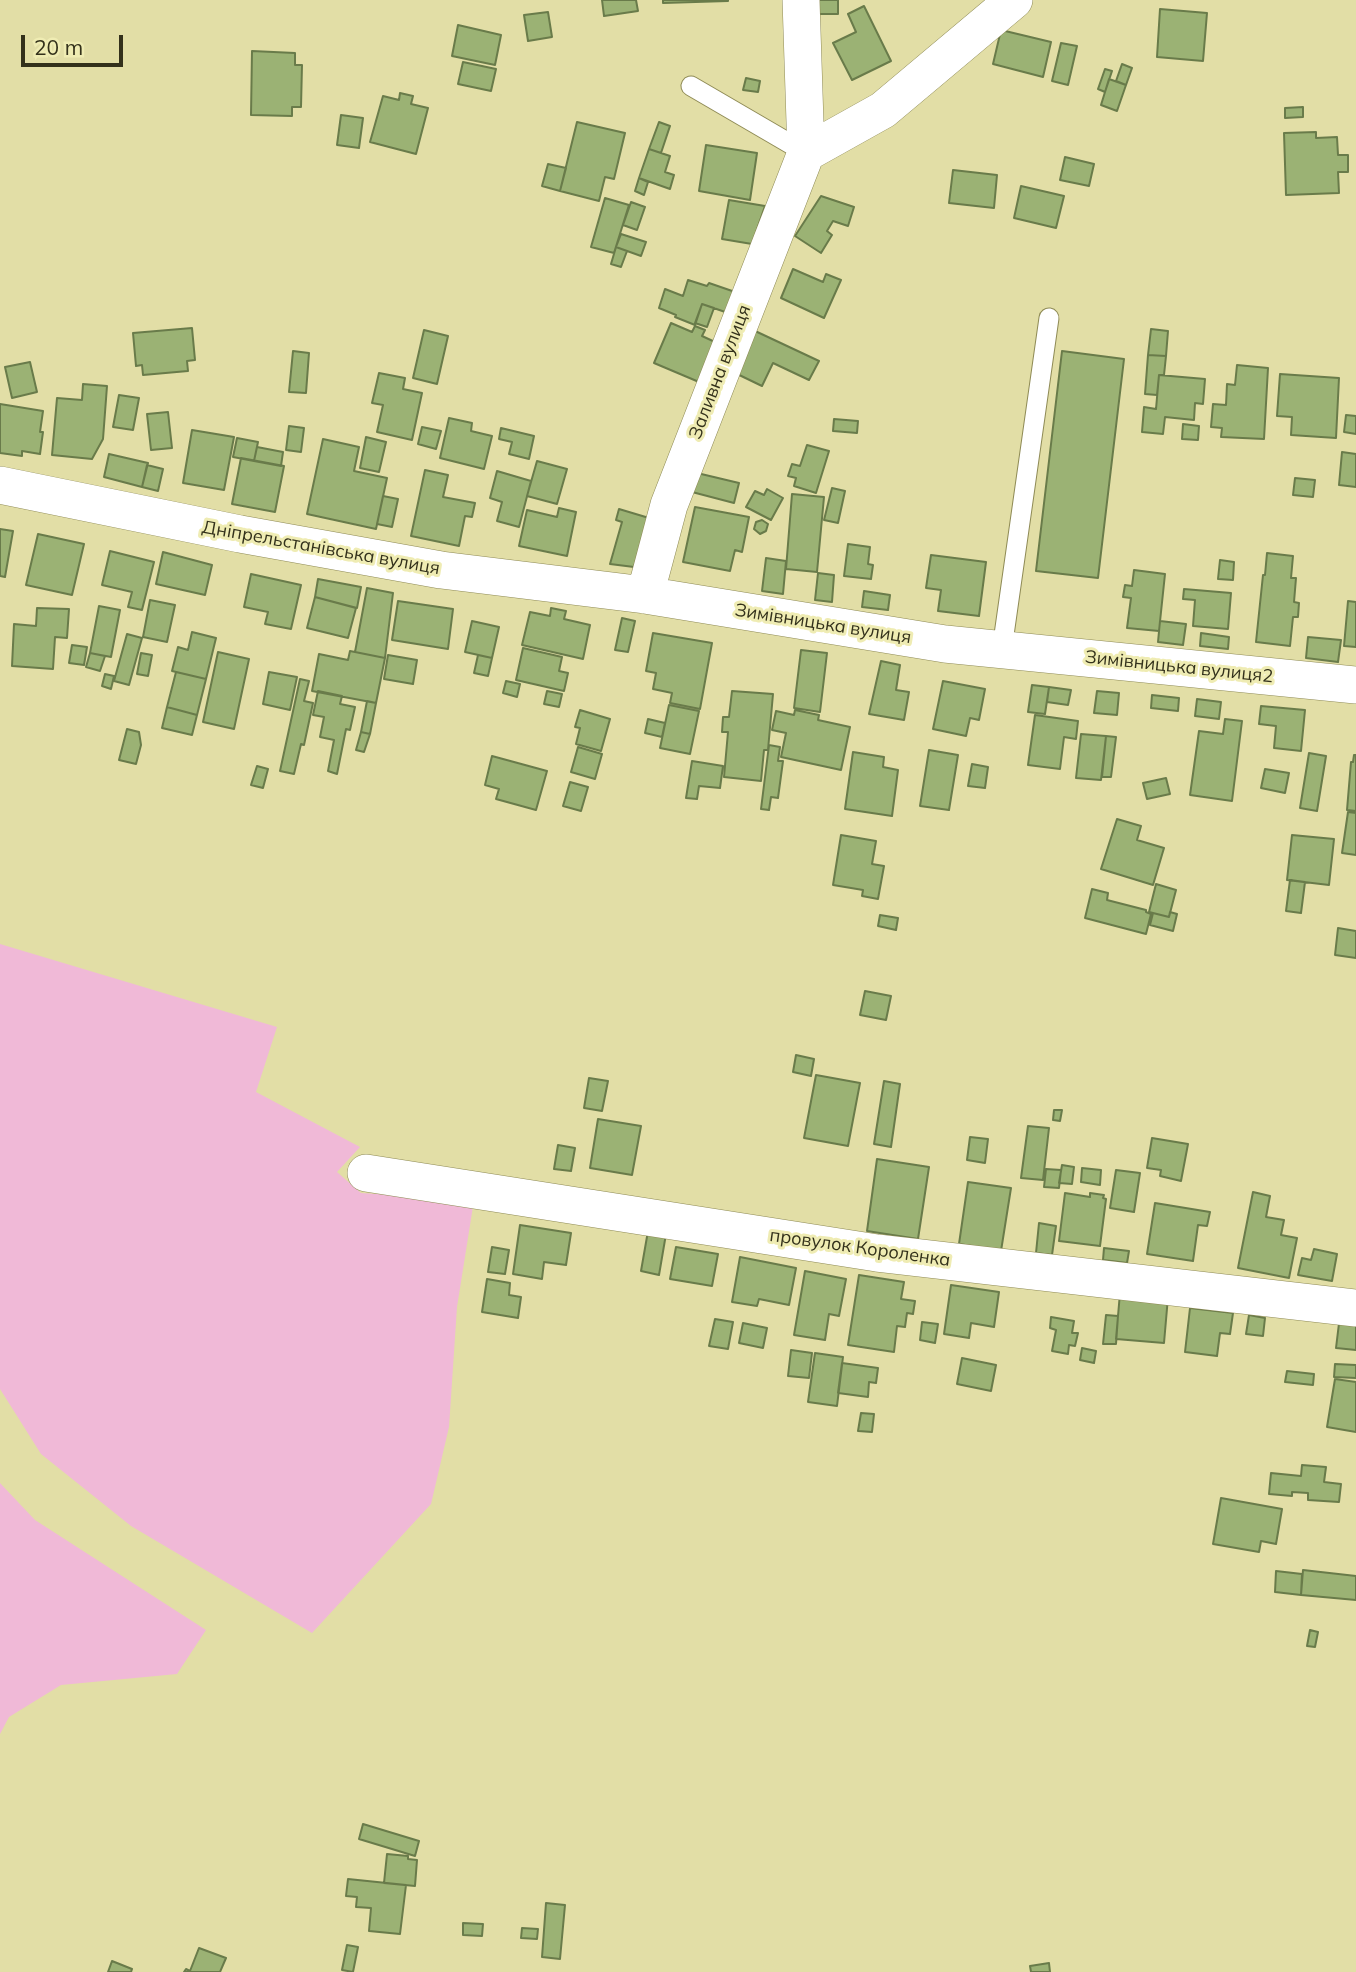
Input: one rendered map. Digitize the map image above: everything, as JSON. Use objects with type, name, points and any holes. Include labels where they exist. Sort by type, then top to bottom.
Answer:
[{"type":"street","name":"Заливна вулиця","points":[[645,595],[670,505],[806,153],[801,0]]},
{"type":"street","points":[[806,153],[883,110],[1014,0]]},
{"type":"street","name":"Дніпрельстанівська вулиця","points":[[0,485],[240,534],[441,570],[645,595]]},
{"type":"street","name":"Зимівницька вулиця","points":[[645,595],[945,644],[1002,649]]},
{"type":"street","name":"Зимівницька вулиця2","points":[[1002,649],[1356,685]]},
{"type":"street","name":"провулок Короленка","points":[[366,1173],[877,1252],[1356,1308]]},
{"type":"lane","points":[[691,86],[806,153]]},
{"type":"lane","points":[[1002,649],[1049,318]]},
{"type":"shaded area","points":[[0,944],[277,1027],[256,1092],[360,1147],[337,1172],[361,1193],[474,1200],[457,1307],[449,1427],[431,1504],[312,1633],[131,1526],[41,1454],[0,1389]]},
{"type":"shaded area","points":[[0,1483],[35,1520],[206,1630],[177,1674],[61,1685],[9,1717],[0,1734]]},
{"type":"building","points":[[602,0],[636,0],[638,11],[604,16]]},
{"type":"building","points":[[663,0],[728,0],[728,1],[663,3]]},
{"type":"building","points":[[818,0],[838,0],[838,14],[818,14]]},
{"type":"building","points":[[864,6],[891,61],[852,80],[833,43],[856,32],[848,14]]},
{"type":"building","points":[[1160,9],[1207,13],[1203,61],[1157,57]]},
{"type":"building","points":[[548,12],[552,37],[528,41],[524,15]]},
{"type":"building","points":[[458,25],[501,35],[495,65],[452,56]]},
{"type":"building","points":[[1001,30],[1051,42],[1043,77],[993,64]]},
{"type":"building","points":[[1061,43],[1077,46],[1068,85],[1052,81]]},
{"type":"building","points":[[252,51],[295,53],[295,65],[302,65],[301,107],[292,107],[292,116],[251,115]]},
{"type":"building","points":[[463,62],[496,69],[491,91],[458,84]]},
{"type":"building","points":[[1122,64],[1132,68],[1126,85],[1116,81]]},
{"type":"building","points":[[1105,69],[1112,71],[1105,92],[1098,89]]},
{"type":"building","points":[[746,78],[760,81],[758,92],[743,90]]},
{"type":"building","points":[[1109,79],[1126,85],[1117,111],[1101,105]]},
{"type":"building","points":[[400,93],[413,96],[411,104],[428,108],[416,154],[370,142],[383,96],[399,100]]},
{"type":"building","points":[[1303,107],[1303,117],[1285,118],[1285,108]]},
{"type":"building","points":[[341,115],[363,118],[359,148],[337,145]]},
{"type":"building","points":[[577,122],[625,133],[614,179],[605,177],[599,201],[560,191]]},
{"type":"building","points":[[659,122],[670,126],[661,153],[649,149]]},
{"type":"building","points":[[1316,132],[1316,138],[1337,137],[1338,155],[1348,155],[1348,172],[1338,172],[1339,193],[1286,195],[1284,133]]},
{"type":"building","points":[[706,145],[757,153],[750,200],[699,191]]},
{"type":"building","points":[[649,149],[670,156],[665,172],[674,175],[670,189],[639,178]]},
{"type":"building","points":[[1065,157],[1094,164],[1089,186],[1060,180]]},
{"type":"building","points":[[548,164],[566,168],[560,191],[542,186]]},
{"type":"building","points":[[953,170],[997,175],[994,208],[949,203]]},
{"type":"building","points":[[639,178],[648,182],[644,195],[635,191]]},
{"type":"building","points":[[1021,186],[1064,196],[1056,228],[1014,218]]},
{"type":"building","points":[[821,196],[854,207],[848,226],[833,221],[827,231],[832,235],[821,253],[795,236]]},
{"type":"building","points":[[605,198],[629,205],[614,253],[591,247]]},
{"type":"building","points":[[729,200],[765,206],[752,244],[722,239]]},
{"type":"building","points":[[631,202],[645,207],[637,230],[623,225]]},
{"type":"building","points":[[621,234],[646,242],[641,256],[616,247]]},
{"type":"building","points":[[616,247],[627,251],[621,267],[611,264]]},
{"type":"building","points":[[793,269],[823,282],[826,274],[841,280],[824,318],[781,298]]},
{"type":"building","points":[[688,280],[707,286],[709,283],[738,293],[731,314],[702,304],[695,325],[659,308],[665,289],[683,296]]},
{"type":"building","points":[[702,304],[714,308],[707,327],[695,323]]},
{"type":"building","points":[[671,323],[692,332],[695,326],[705,330],[702,336],[715,342],[699,382],[654,363]]},
{"type":"building","points":[[192,328],[195,360],[187,361],[188,371],[143,375],[142,365],[136,366],[133,333]]},
{"type":"building","points":[[1151,329],[1168,331],[1166,356],[1148,355]]},
{"type":"building","points":[[424,330],[448,336],[437,384],[413,378]]},
{"type":"building","points":[[753,330],[819,361],[809,380],[773,363],[762,386],[733,372]]},
{"type":"building","points":[[293,351],[309,353],[306,393],[289,392]]},
{"type":"building","points":[[1062,351],[1124,359],[1098,578],[1036,571]]},
{"type":"building","points":[[1148,355],[1166,356],[1164,375],[1159,375],[1157,395],[1145,394]]},
{"type":"building","points":[[30,362],[37,392],[12,398],[5,367]]},
{"type":"building","points":[[1237,365],[1268,368],[1264,439],[1221,437],[1222,428],[1211,427],[1213,404],[1226,405],[1227,384],[1235,385]]},
{"type":"building","points":[[379,373],[405,378],[403,389],[422,393],[412,440],[377,432],[383,405],[372,403]]},
{"type":"building","points":[[1280,374],[1339,378],[1336,438],[1291,435],[1292,417],[1277,416]]},
{"type":"building","points":[[1159,375],[1205,379],[1203,404],[1195,403],[1194,420],[1165,417],[1163,434],[1142,432],[1144,407],[1156,409]]},
{"type":"building","points":[[83,384],[107,386],[103,439],[92,459],[52,455],[57,398],[82,400]]},
{"type":"building","points":[[119,395],[139,398],[133,430],[113,427]]},
{"type":"building","points":[[0,404],[43,411],[40,454],[22,451],[22,456],[0,453]]},
{"type":"building","points":[[168,412],[172,448],[151,450],[147,414]]},
{"type":"building","points":[[1346,415],[1356,416],[1356,434],[1344,432]]},
{"type":"building","points":[[449,418],[472,423],[471,431],[492,436],[484,469],[440,458]]},
{"type":"building","points":[[834,419],[858,421],[857,433],[833,431]]},
{"type":"building","points":[[1183,424],[1199,426],[1198,440],[1182,439]]},
{"type":"building","points":[[289,426],[304,428],[301,452],[286,450]]},
{"type":"building","points":[[422,427],[441,431],[436,449],[418,444]]},
{"type":"building","points":[[501,428],[534,436],[529,459],[509,454],[512,442],[499,439]]},
{"type":"building","points":[[192,430],[234,437],[224,490],[183,483]]},
{"type":"building","points":[[366,437],[386,442],[379,472],[360,468]]},
{"type":"building","points":[[237,438],[258,442],[254,461],[233,457]]},
{"type":"building","points":[[323,439],[359,447],[354,471],[387,478],[376,529],[307,514]]},
{"type":"building","points":[[807,445],[829,451],[816,493],[794,486],[796,478],[788,476],[792,464],[800,466]]},
{"type":"building","points":[[257,447],[283,452],[281,466],[254,461]]},
{"type":"building","points":[[1342,452],[1356,454],[1356,487],[1339,485]]},
{"type":"building","points":[[109,454],[148,463],[142,487],[104,477]]},
{"type":"building","points":[[241,458],[284,466],[275,512],[232,504]]},
{"type":"building","points":[[537,461],[567,469],[557,504],[527,496]]},
{"type":"building","points":[[147,465],[163,469],[158,491],[142,487]]},
{"type":"building","points":[[425,470],[448,475],[443,497],[475,503],[472,517],[465,516],[459,546],[411,536]]},
{"type":"building","points":[[497,471],[531,481],[519,527],[497,521],[502,502],[490,498]]},
{"type":"building","points":[[697,473],[739,483],[734,503],[692,492]]},
{"type":"building","points":[[1295,478],[1315,480],[1313,497],[1293,495]]},
{"type":"building","points":[[832,488],[845,491],[838,523],[824,520]]},
{"type":"building","points":[[767,489],[783,498],[771,520],[746,507],[755,491],[764,495]]},
{"type":"building","points":[[792,494],[824,497],[817,572],[786,569]]},
{"type":"building","points":[[383,496],[398,499],[392,527],[377,524]]},
{"type":"building","points":[[695,507],[749,517],[742,552],[735,550],[730,571],[683,562]]},
{"type":"building","points":[[559,508],[576,512],[567,556],[519,546],[527,510],[557,517]]},
{"type":"building","points":[[619,509],[649,518],[634,567],[610,564],[622,522],[616,520]]},
{"type":"building","points":[[762,520],[768,524],[766,531],[760,534],[754,529],[756,522]]},
{"type":"building","points":[[0,529],[13,531],[5,577],[0,576]]},
{"type":"building","points":[[38,534],[84,544],[72,595],[26,585]]},
{"type":"building","points":[[848,544],[870,547],[868,564],[873,565],[871,579],[844,576]]},
{"type":"building","points":[[110,551],[154,562],[142,610],[128,607],[132,592],[102,585]]},
{"type":"building","points":[[163,552],[212,565],[205,595],[156,584]]},
{"type":"building","points":[[1267,553],[1293,556],[1291,578],[1296,578],[1294,602],[1299,603],[1298,617],[1293,617],[1290,646],[1256,642]]},
{"type":"building","points":[[931,555],[986,562],[979,616],[938,611],[941,590],[926,588]]},
{"type":"building","points":[[766,558],[786,561],[783,594],[762,591]]},
{"type":"building","points":[[1220,560],[1234,562],[1233,580],[1218,579]]},
{"type":"building","points":[[1134,570],[1165,574],[1159,631],[1127,628],[1131,598],[1123,597],[1125,585],[1132,586]]},
{"type":"building","points":[[818,573],[834,575],[832,602],[815,600]]},
{"type":"building","points":[[251,574],[301,585],[291,629],[265,624],[268,612],[244,607]]},
{"type":"building","points":[[318,579],[361,587],[357,608],[315,597]]},
{"type":"building","points":[[367,588],[393,593],[385,658],[355,652]]},
{"type":"building","points":[[1184,589],[1231,593],[1228,629],[1193,626],[1195,600],[1183,599]]},
{"type":"building","points":[[864,591],[890,595],[888,610],[862,607]]},
{"type":"building","points":[[315,597],[356,608],[348,638],[307,628]]},
{"type":"building","points":[[150,600],[175,605],[167,642],[143,637]]},
{"type":"building","points":[[398,601],[453,609],[448,649],[392,640]]},
{"type":"building","points":[[1348,601],[1356,602],[1356,647],[1344,646]]},
{"type":"building","points":[[99,606],[120,610],[111,657],[90,653]]},
{"type":"building","points":[[37,608],[69,609],[67,638],[55,637],[53,669],[12,666],[14,624],[36,626]]},
{"type":"building","points":[[551,608],[566,611],[564,619],[590,625],[583,659],[522,645],[530,612],[550,616]]},
{"type":"building","points":[[622,618],[635,621],[628,652],[615,650]]},
{"type":"building","points":[[472,621],[499,627],[492,658],[465,652]]},
{"type":"building","points":[[1160,621],[1186,624],[1183,645],[1158,642]]},
{"type":"building","points":[[192,632],[216,638],[206,679],[172,671],[178,647],[188,650]]},
{"type":"building","points":[[653,633],[712,643],[700,709],[670,703],[672,693],[653,689],[656,673],[646,671]]},
{"type":"building","points":[[1201,633],[1229,637],[1228,649],[1200,646]]},
{"type":"building","points":[[127,634],[142,638],[129,685],[114,681]]},
{"type":"building","points":[[1308,637],[1341,640],[1338,662],[1306,658]]},
{"type":"building","points":[[72,645],[87,647],[84,665],[69,663]]},
{"type":"building","points":[[523,648],[562,657],[559,671],[568,673],[564,691],[516,680]]},
{"type":"building","points":[[801,650],[827,653],[820,712],[794,708]]},
{"type":"building","points":[[350,651],[385,658],[376,703],[312,691],[319,654],[348,660]]},
{"type":"building","points":[[218,652],[249,659],[234,729],[203,722]]},
{"type":"building","points":[[90,653],[105,656],[100,671],[86,667]]},
{"type":"building","points":[[141,653],[152,655],[148,676],[137,674]]},
{"type":"building","points":[[388,655],[417,660],[413,684],[384,679]]},
{"type":"building","points":[[478,655],[492,658],[488,676],[474,673]]},
{"type":"building","points":[[881,661],[900,665],[896,690],[909,692],[904,720],[869,714]]},
{"type":"building","points":[[176,672],[206,679],[197,715],[167,707]]},
{"type":"building","points":[[269,672],[297,677],[290,710],[263,704]]},
{"type":"building","points":[[105,674],[114,676],[111,689],[102,686]]},
{"type":"building","points":[[300,679],[309,681],[304,701],[313,703],[304,745],[301,744],[294,774],[280,771]]},
{"type":"building","points":[[506,681],[520,684],[517,697],[503,693]]},
{"type":"building","points":[[943,681],[985,689],[979,720],[970,718],[966,736],[933,729]]},
{"type":"building","points":[[1032,685],[1049,687],[1045,714],[1028,712]]},
{"type":"building","points":[[1049,687],[1071,690],[1068,705],[1047,702]]},
{"type":"building","points":[[318,691],[342,696],[340,704],[355,707],[350,730],[346,729],[337,774],[328,771],[334,740],[320,737],[324,717],[313,715]]},
{"type":"building","points":[[547,691],[562,694],[559,707],[544,704]]},
{"type":"building","points":[[732,691],[773,694],[768,750],[764,750],[761,781],[724,777],[728,732],[722,732],[723,717],[729,717]]},
{"type":"building","points":[[1097,691],[1119,693],[1117,715],[1094,713]]},
{"type":"building","points":[[1152,695],[1179,698],[1178,711],[1151,708]]},
{"type":"building","points":[[1197,699],[1221,702],[1219,719],[1195,716]]},
{"type":"building","points":[[367,701],[376,703],[370,734],[361,732]]},
{"type":"building","points":[[669,705],[699,711],[690,754],[660,748]]},
{"type":"building","points":[[1261,706],[1305,710],[1301,751],[1274,748],[1276,726],[1259,724]]},
{"type":"building","points":[[167,707],[197,715],[192,735],[162,728]]},
{"type":"building","points":[[580,710],[610,719],[601,751],[576,744],[580,728],[575,727]]},
{"type":"building","points":[[795,710],[819,715],[818,720],[850,727],[841,770],[781,757],[786,733],[772,730],[776,711],[794,715]]},
{"type":"building","points":[[1035,715],[1078,721],[1076,739],[1064,737],[1060,769],[1028,765]]},
{"type":"building","points":[[648,719],[665,723],[662,737],[645,733]]},
{"type":"building","points":[[1225,719],[1242,721],[1232,801],[1190,795],[1199,731],[1223,734]]},
{"type":"building","points":[[127,729],[139,732],[141,745],[136,764],[119,760]]},
{"type":"building","points":[[361,732],[370,734],[364,752],[356,750]]},
{"type":"building","points":[[1081,734],[1106,736],[1101,780],[1076,778]]},
{"type":"building","points":[[1106,736],[1116,737],[1111,777],[1102,777]]},
{"type":"building","points":[[769,745],[780,747],[778,761],[783,761],[778,798],[771,797],[769,810],[761,809]]},
{"type":"building","points":[[578,747],[602,754],[595,779],[571,772]]},
{"type":"building","points":[[929,750],[958,755],[949,810],[920,806]]},
{"type":"building","points":[[853,752],[884,757],[883,767],[898,770],[892,816],[845,809]]},
{"type":"building","points":[[1309,753],[1326,756],[1317,811],[1300,808]]},
{"type":"building","points":[[1356,755],[1356,811],[1347,810]]},
{"type":"building","points":[[492,756],[547,771],[536,810],[496,799],[499,789],[485,785]]},
{"type":"building","points":[[692,761],[723,766],[720,788],[699,786],[697,799],[686,798]]},
{"type":"building","points":[[972,764],[988,767],[985,788],[968,786]]},
{"type":"building","points":[[257,766],[268,769],[263,788],[251,785]]},
{"type":"building","points":[[1265,769],[1289,773],[1285,793],[1261,788]]},
{"type":"building","points":[[1166,778],[1170,794],[1147,799],[1143,783]]},
{"type":"building","points":[[570,782],[588,787],[581,811],[563,806]]},
{"type":"building","points":[[1348,812],[1356,813],[1356,855],[1342,853]]},
{"type":"building","points":[[1117,819],[1141,826],[1137,840],[1164,848],[1153,885],[1101,869]]},
{"type":"building","points":[[841,835],[876,841],[872,864],[884,866],[878,899],[862,896],[863,890],[833,885]]},
{"type":"building","points":[[1292,835],[1334,839],[1329,885],[1287,880]]},
{"type":"building","points":[[1290,880],[1305,882],[1301,913],[1286,911]]},
{"type":"building","points":[[1156,884],[1176,890],[1169,917],[1149,912]]},
{"type":"building","points":[[1092,889],[1108,893],[1107,900],[1146,910],[1151,914],[1146,934],[1085,918]]},
{"type":"building","points":[[1170,912],[1177,914],[1173,931],[1150,925],[1153,913],[1169,917]]},
{"type":"building","points":[[880,915],[898,918],[896,930],[878,926]]},
{"type":"building","points":[[1338,928],[1356,931],[1356,958],[1335,955]]},
{"type":"building","points":[[865,991],[891,996],[886,1020],[860,1015]]},
{"type":"building","points":[[796,1055],[814,1059],[811,1076],[793,1072]]},
{"type":"building","points":[[816,1075],[860,1083],[848,1146],[804,1138]]},
{"type":"building","points":[[589,1078],[608,1081],[602,1111],[584,1108]]},
{"type":"building","points":[[884,1081],[900,1084],[891,1147],[874,1144]]},
{"type":"building","points":[[1054,1110],[1062,1110],[1060,1121],[1053,1120]]},
{"type":"building","points":[[598,1119],[641,1126],[632,1175],[590,1168]]},
{"type":"building","points":[[1028,1126],[1049,1128],[1043,1180],[1021,1178]]},
{"type":"building","points":[[970,1137],[988,1139],[985,1163],[967,1160]]},
{"type":"building","points":[[1152,1138],[1188,1144],[1181,1181],[1160,1176],[1161,1170],[1147,1168]]},
{"type":"building","points":[[558,1145],[575,1148],[571,1171],[554,1169]]},
{"type":"building","points":[[877,1159],[929,1167],[918,1239],[867,1231]]},
{"type":"building","points":[[1062,1165],[1074,1167],[1072,1184],[1059,1183]]},
{"type":"building","points":[[1082,1168],[1101,1170],[1100,1185],[1081,1182]]},
{"type":"building","points":[[1046,1169],[1061,1170],[1059,1188],[1044,1187]]},
{"type":"building","points":[[1116,1170],[1140,1173],[1134,1212],[1110,1208]]},
{"type":"building","points":[[968,1182],[1011,1188],[1001,1251],[959,1244]]},
{"type":"building","points":[[1253,1192],[1270,1196],[1266,1217],[1284,1220],[1281,1235],[1297,1238],[1289,1278],[1238,1268]]},
{"type":"building","points":[[1065,1193],[1090,1197],[1090,1193],[1104,1195],[1103,1198],[1106,1199],[1100,1246],[1059,1241]]},
{"type":"building","points":[[1155,1203],[1210,1212],[1207,1226],[1198,1225],[1193,1261],[1147,1254]]},
{"type":"building","points":[[1039,1223],[1056,1226],[1052,1255],[1036,1253]]},
{"type":"building","points":[[520,1225],[571,1233],[566,1265],[544,1262],[542,1279],[513,1274]]},
{"type":"building","points":[[648,1231],[666,1234],[659,1275],[641,1271]]},
{"type":"building","points":[[492,1247],[509,1250],[505,1274],[488,1272]]},
{"type":"building","points":[[676,1247],[718,1254],[712,1286],[670,1279]]},
{"type":"building","points":[[1104,1248],[1129,1251],[1127,1263],[1103,1260]]},
{"type":"building","points":[[1314,1249],[1337,1254],[1332,1281],[1298,1275],[1302,1258],[1311,1260]]},
{"type":"building","points":[[740,1257],[796,1268],[789,1305],[759,1299],[757,1306],[732,1302]]},
{"type":"building","points":[[805,1271],[846,1279],[839,1316],[829,1314],[825,1340],[794,1335]]},
{"type":"building","points":[[859,1275],[904,1282],[901,1299],[915,1301],[913,1314],[907,1313],[905,1327],[897,1326],[894,1352],[848,1345]]},
{"type":"building","points":[[487,1279],[510,1283],[509,1295],[521,1297],[518,1318],[482,1312]]},
{"type":"building","points":[[951,1285],[999,1292],[994,1327],[971,1323],[969,1338],[944,1334]]},
{"type":"building","points":[[1120,1293],[1168,1297],[1164,1343],[1116,1339]]},
{"type":"building","points":[[1190,1308],[1233,1313],[1230,1334],[1220,1333],[1217,1356],[1185,1352]]},
{"type":"building","points":[[1106,1315],[1118,1316],[1116,1344],[1103,1344]]},
{"type":"building","points":[[1249,1315],[1265,1318],[1263,1336],[1246,1334]]},
{"type":"building","points":[[1340,1315],[1356,1317],[1356,1350],[1336,1348]]},
{"type":"building","points":[[1051,1317],[1074,1321],[1072,1333],[1078,1333],[1075,1346],[1069,1345],[1068,1354],[1052,1351],[1056,1330],[1050,1328]]},
{"type":"building","points":[[715,1319],[733,1322],[728,1349],[709,1346]]},
{"type":"building","points":[[922,1322],[938,1324],[935,1343],[920,1340]]},
{"type":"building","points":[[743,1323],[767,1328],[763,1348],[739,1343]]},
{"type":"building","points":[[1082,1348],[1096,1351],[1094,1363],[1080,1360]]},
{"type":"building","points":[[791,1350],[812,1353],[809,1378],[788,1376]]},
{"type":"building","points":[[815,1353],[843,1357],[837,1406],[808,1402]]},
{"type":"building","points":[[962,1358],[996,1365],[991,1391],[957,1384]]},
{"type":"building","points":[[842,1363],[878,1368],[876,1383],[869,1382],[868,1397],[838,1393]]},
{"type":"building","points":[[1335,1364],[1356,1365],[1356,1378],[1334,1377]]},
{"type":"building","points":[[1287,1371],[1314,1374],[1313,1385],[1285,1382]]},
{"type":"building","points":[[1335,1379],[1356,1382],[1356,1432],[1327,1427]]},
{"type":"building","points":[[861,1413],[874,1414],[872,1432],[858,1431]]},
{"type":"building","points":[[1302,1465],[1326,1467],[1324,1482],[1341,1484],[1339,1502],[1308,1500],[1308,1493],[1292,1492],[1292,1496],[1269,1494],[1271,1473],[1301,1476]]},
{"type":"building","points":[[1221,1498],[1282,1509],[1276,1544],[1261,1541],[1259,1552],[1213,1544]]},
{"type":"building","points":[[1303,1570],[1356,1576],[1356,1600],[1301,1595]]},
{"type":"building","points":[[1276,1571],[1302,1574],[1301,1595],[1275,1592]]},
{"type":"building","points":[[1310,1630],[1318,1632],[1315,1647],[1307,1646]]},
{"type":"building","points":[[363,1824],[419,1841],[415,1856],[359,1839]]},
{"type":"building","points":[[387,1854],[408,1856],[408,1859],[417,1860],[415,1886],[384,1883]]},
{"type":"building","points":[[348,1879],[406,1885],[400,1934],[369,1931],[371,1908],[356,1907],[357,1897],[346,1896]]},
{"type":"building","points":[[546,1903],[565,1905],[560,1959],[542,1957]]},
{"type":"building","points":[[463,1923],[483,1924],[482,1936],[463,1935]]},
{"type":"building","points":[[522,1928],[538,1929],[537,1939],[521,1938]]},
{"type":"building","points":[[347,1945],[358,1947],[353,1972],[342,1970]]},
{"type":"building","points":[[199,1948],[226,1958],[220,1972],[184,1972],[186,1969],[190,1971]]},
{"type":"building","points":[[112,1961],[132,1969],[131,1972],[108,1972]]},
{"type":"building","points":[[1049,1963],[1050,1972],[1031,1972],[1030,1966]]}]
